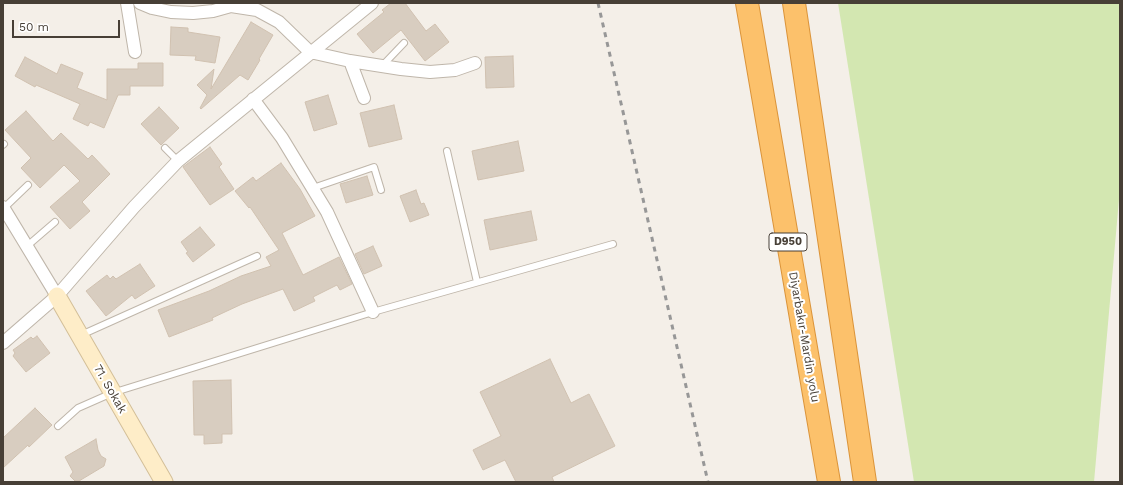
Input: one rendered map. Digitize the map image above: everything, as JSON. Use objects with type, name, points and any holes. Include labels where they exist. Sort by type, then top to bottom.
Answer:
[{"type":"highway","name":"Diyarbakır-Mardin yolu","points":[[747,3],[829,482]]},
{"type":"highway","points":[[794,3],[865,482]]},
{"type":"street","points":[[127,3],[135,52]]},
{"type":"street","points":[[140,3],[152,8],[171,12],[193,13],[213,11],[232,4],[257,10],[279,22],[310,52],[350,61],[430,72],[455,70],[474,63]]},
{"type":"street","points":[[3,343],[57,296],[134,207],[178,161],[372,3]]},
{"type":"street","points":[[350,61],[364,98]]},
{"type":"street","points":[[254,99],[282,138],[327,212],[372,312]]},
{"type":"street","points":[[3,208],[57,296]]},
{"type":"street","name":"71. Sokak","points":[[57,296],[164,482]]},
{"type":"lane","points":[[382,66],[404,44]]},
{"type":"lane","points":[[165,148],[178,161]]},
{"type":"lane","points":[[447,151],[477,282]]},
{"type":"lane","points":[[313,188],[374,167],[381,190]]},
{"type":"lane","points":[[3,208],[28,185]]},
{"type":"lane","points":[[26,247],[55,222]]},
{"type":"lane","points":[[58,426],[78,408],[112,392],[372,312],[613,244]]},
{"type":"lane","points":[[79,335],[257,256]]},
{"type":"green space","points":[[838,3],[1120,3],[1120,188],[1094,482],[914,482]]},
{"type":"building","points":[[391,3],[405,3],[426,31],[435,24],[449,42],[425,61],[401,30],[373,53],[357,34],[384,12],[382,10]]},
{"type":"building","points":[[251,22],[273,35],[259,59],[260,60],[248,80],[240,75],[201,109],[200,108],[207,95],[197,85],[214,69],[211,89]]},
{"type":"building","points":[[171,27],[188,28],[188,32],[220,37],[215,63],[195,60],[196,56],[170,55]]},
{"type":"building","points":[[513,56],[514,87],[486,88],[485,57]]},
{"type":"building","points":[[25,57],[57,74],[61,64],[83,73],[77,88],[107,100],[107,69],[138,69],[138,63],[163,63],[163,86],[130,86],[130,95],[118,95],[104,128],[90,122],[88,126],[73,119],[80,104],[36,85],[35,87],[15,76]]},
{"type":"building","points":[[328,95],[337,124],[314,131],[305,102]]},
{"type":"building","points":[[394,105],[402,139],[369,147],[360,113]]},
{"type":"building","points":[[159,107],[179,128],[161,145],[141,124]]},
{"type":"building","points":[[26,111],[53,141],[61,133],[88,159],[92,155],[110,174],[82,202],[90,211],[70,229],[50,207],[80,181],[64,165],[40,188],[21,168],[31,158],[5,130]]},
{"type":"building","points":[[518,141],[524,171],[478,180],[472,151]]},
{"type":"building","points":[[210,147],[222,164],[219,167],[234,189],[210,205],[183,167]]},
{"type":"building","points":[[281,163],[300,189],[315,216],[282,233],[303,275],[339,257],[352,284],[340,290],[337,285],[313,297],[315,301],[294,311],[283,289],[242,304],[212,318],[213,320],[169,337],[158,310],[209,291],[241,276],[271,266],[266,257],[279,250],[250,207],[249,208],[235,191],[253,177],[256,181]]},
{"type":"building","points":[[367,176],[373,195],[346,203],[340,184]]},
{"type":"building","points":[[416,190],[421,204],[424,203],[429,215],[410,222],[400,196]]},
{"type":"building","points":[[531,211],[537,240],[490,250],[484,220]]},
{"type":"building","points":[[200,227],[215,245],[193,262],[186,253],[188,252],[181,242]]},
{"type":"building","points":[[373,246],[382,266],[364,274],[355,254]]},
{"type":"building","points":[[140,264],[155,286],[135,299],[132,295],[106,316],[86,291],[107,275],[110,279],[113,276],[116,279]]},
{"type":"building","points":[[37,336],[50,353],[26,372],[13,356],[15,353],[13,350],[31,337],[33,339]]},
{"type":"building","points":[[550,359],[571,403],[589,394],[615,446],[552,477],[554,482],[516,482],[505,460],[483,470],[473,450],[501,436],[480,392]]},
{"type":"building","points":[[231,380],[232,434],[222,434],[222,443],[204,444],[204,435],[194,435],[193,381]]},
{"type":"building","points":[[35,408],[52,425],[29,447],[28,445],[3,468],[3,438]]},
{"type":"building","points":[[96,439],[101,456],[106,459],[104,466],[79,481],[75,481],[70,476],[73,472],[65,457]]},
{"type":"railway","points":[[598,3],[708,482]]}]
